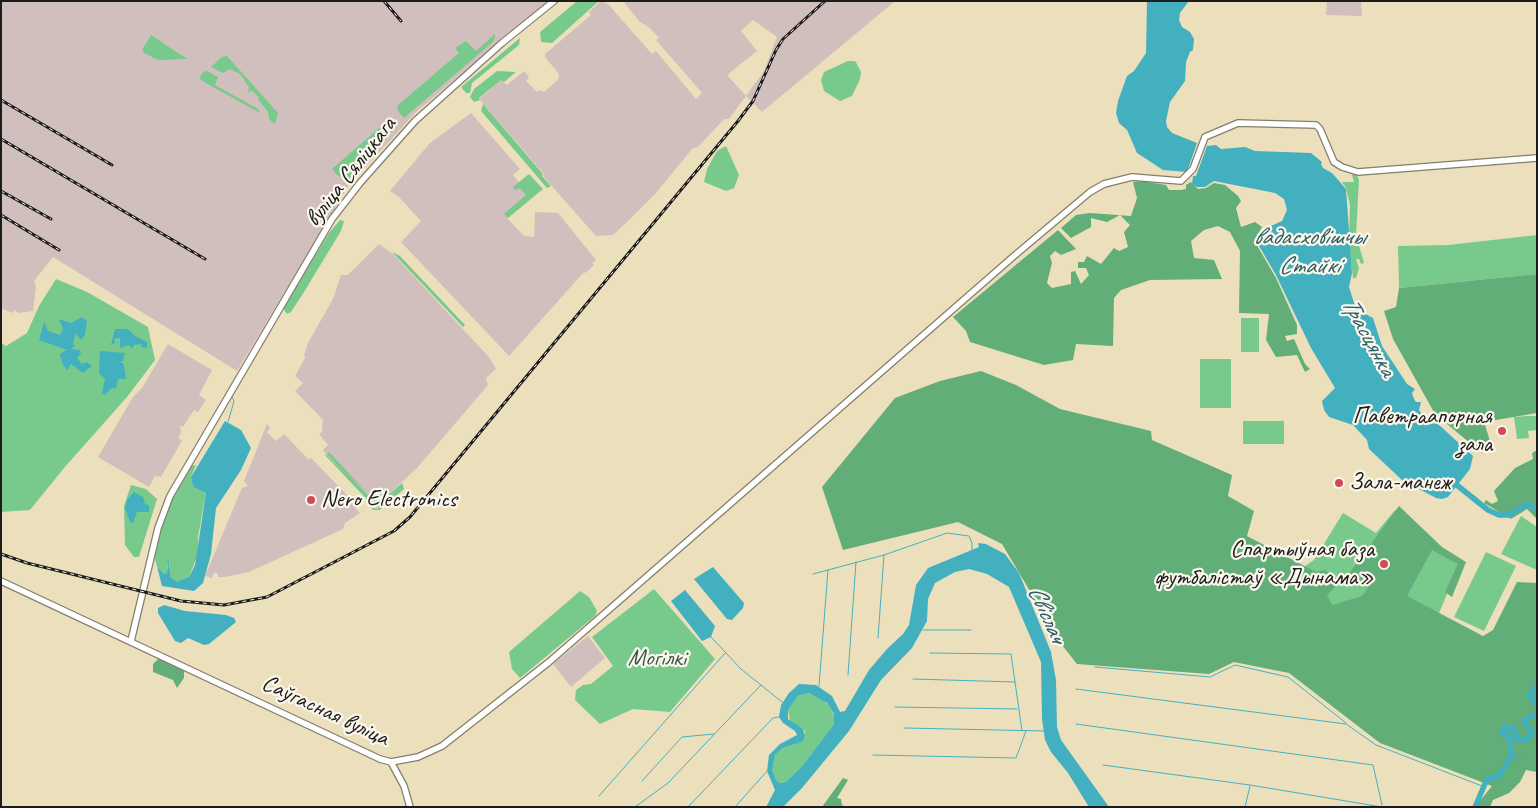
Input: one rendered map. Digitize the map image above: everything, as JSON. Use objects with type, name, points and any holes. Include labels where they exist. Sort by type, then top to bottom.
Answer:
[{"type":"main road","name":"вуліца Сяліцкага","points":[[131,640],[163,512],[207,430],[332,219],[349,196],[415,121],[502,43],[554,1]]},
{"type":"main road","name":"Саўгасная вуліца","points":[[1,581],[391,762],[418,757],[437,749],[523,683],[1085,196],[1104,184],[1125,178],[1181,181],[1193,170],[1202,142],[1208,135],[1236,124],[1313,124],[1320,129],[1329,153],[1336,164],[1350,170],[1362,172],[1537,158]]},
{"type":"main road","points":[[391,762],[404,786],[410,807]]},
{"type":"shaded area","points":[[1,1],[548,1],[416,112],[349,185],[237,371],[53,257],[34,281],[36,287],[33,311],[19,313],[14,310],[12,313],[1,308]]},
{"type":"shaded area","points":[[601,1],[608,4],[652,54],[656,51],[696,99],[702,93],[656,40],[659,38],[650,28],[640,22],[623,1],[895,1],[762,112],[746,96],[729,119],[724,119],[698,147],[693,148],[656,193],[626,223],[613,235],[596,236],[479,99],[501,80],[507,85],[524,71],[529,77],[526,81],[537,92],[541,90],[544,92],[558,80],[559,74],[545,57],[545,54],[591,15],[589,12]],"holes":[[[753,20],[777,37],[764,71],[746,96],[727,75],[757,51],[741,31]]]},
{"type":"shaded area","points":[[1327,1],[1361,1],[1362,16],[1326,15]]},
{"type":"shaded area","points":[[471,113],[520,169],[513,175],[531,196],[507,218],[524,236],[534,237],[535,212],[558,213],[596,260],[592,263],[594,265],[586,273],[584,272],[509,356],[401,242],[421,221],[399,197],[390,191],[430,143]]},
{"type":"shaded area","points":[[379,244],[394,255],[489,357],[496,369],[486,378],[488,385],[417,468],[375,507],[323,450],[328,445],[319,434],[322,432],[323,420],[295,391],[303,383],[295,376],[305,358],[304,355],[308,343],[333,299],[341,275],[348,275]]},
{"type":"shaded area","points":[[168,344],[212,370],[199,395],[206,400],[198,412],[194,410],[183,427],[180,425],[181,433],[178,438],[182,441],[161,477],[155,476],[149,487],[98,457],[133,397],[142,388]]},
{"type":"shaded area","points":[[267,424],[270,428],[267,432],[276,441],[284,434],[309,460],[311,458],[348,496],[342,503],[348,499],[360,513],[345,523],[343,529],[249,572],[218,577],[218,574],[214,572],[212,578],[205,576],[242,488],[248,486],[244,481]]},
{"type":"shaded area","points":[[588,636],[605,658],[571,687],[553,664]]},
{"type":"green space","points":[[577,1],[599,1],[552,43],[541,42],[540,32]]},
{"type":"green space","points":[[495,34],[494,41],[404,118],[397,110],[398,105],[459,53],[455,48],[466,41],[476,51]]},
{"type":"green space","points":[[151,35],[187,59],[158,60],[144,53],[142,50]]},
{"type":"green space","points":[[520,38],[519,45],[472,83],[470,93],[466,93],[461,87]]},
{"type":"green space","points":[[227,56],[278,113],[275,124],[269,119],[268,112],[258,99],[259,97],[251,90],[248,93],[249,87],[240,74],[230,69],[223,73],[211,67],[222,57]]},
{"type":"green space","points":[[848,61],[855,61],[857,64],[861,72],[860,79],[852,96],[840,101],[824,91],[821,80],[824,72]]},
{"type":"green space","points":[[207,71],[218,77],[215,85],[258,109],[260,113],[199,79],[203,72]]},
{"type":"green space","points":[[497,71],[516,72],[504,82],[501,80],[479,98],[480,100],[474,102],[470,97],[474,89]]},
{"type":"green space","points":[[483,104],[543,174],[542,176],[551,186],[547,188],[481,111]]},
{"type":"green space","points":[[386,122],[394,129],[349,180],[337,175],[332,169]]},
{"type":"green space","points":[[726,146],[739,175],[734,188],[726,191],[704,182],[707,169],[717,151]]},
{"type":"green space","points":[[1356,173],[1359,180],[1356,235],[1364,263],[1361,264],[1359,259],[1356,259],[1359,268],[1356,278],[1353,278],[1349,242],[1350,205],[1346,188],[1342,182],[1354,182],[1352,175]]},
{"type":"green space","points":[[529,174],[543,189],[508,218],[504,214],[526,195],[520,188],[515,190],[513,187]]},
{"type":"green space","points":[[1142,181],[1166,185],[1169,190],[1186,189],[1186,185],[1191,182],[1198,189],[1206,188],[1214,183],[1225,185],[1241,201],[1236,208],[1241,227],[1255,222],[1262,227],[1257,237],[1258,247],[1276,278],[1297,325],[1297,334],[1285,336],[1287,341],[1294,339],[1305,364],[1310,369],[1305,372],[1297,355],[1276,357],[1266,340],[1269,314],[1239,313],[1240,251],[1230,232],[1218,226],[1204,230],[1191,241],[1194,258],[1214,260],[1222,279],[1150,280],[1121,290],[1114,298],[1113,346],[1076,344],[1073,360],[1044,365],[970,342],[966,331],[953,317],[1058,230],[1076,249],[1061,255],[1055,251],[1050,256],[1052,263],[1047,283],[1052,288],[1071,284],[1071,272],[1075,271],[1081,284],[1089,275],[1086,268],[1078,268],[1078,262],[1084,262],[1087,256],[1101,264],[1114,248],[1119,251],[1128,247],[1124,232],[1130,225],[1120,215],[1131,216],[1137,198],[1133,182]]},
{"type":"green space","points":[[1090,213],[1120,215],[1107,222],[1091,218],[1091,227],[1071,238],[1061,228],[1076,215]]},
{"type":"green space","points":[[340,220],[344,221],[341,231],[291,312],[287,314],[283,308],[329,233]]},
{"type":"green space","points":[[1537,235],[1537,274],[1399,288],[1398,246],[1448,245]]},
{"type":"green space","points":[[392,252],[400,256],[465,325],[463,327]]},
{"type":"green space","points":[[1537,274],[1537,413],[1484,422],[1491,444],[1482,453],[1435,414],[1393,339],[1384,311],[1396,307],[1399,288]]},
{"type":"green space","points":[[56,279],[87,292],[148,327],[155,360],[127,397],[64,468],[30,510],[1,512],[1,343],[6,346],[27,333],[39,306]]},
{"type":"green space","points":[[1241,318],[1259,318],[1259,352],[1241,352]]},
{"type":"green space","points":[[1200,359],[1231,359],[1231,408],[1200,408]]},
{"type":"green space","points":[[981,371],[1016,385],[1060,409],[1151,431],[1152,440],[1232,475],[1228,496],[1254,511],[1247,536],[1316,572],[1325,570],[1341,581],[1327,595],[1332,605],[1362,596],[1368,588],[1348,575],[1399,506],[1442,547],[1466,562],[1452,597],[1445,592],[1458,564],[1432,550],[1407,596],[1483,636],[1493,630],[1517,582],[1537,583],[1537,772],[1526,770],[1520,782],[1509,793],[1493,800],[1490,807],[1475,807],[1492,786],[1380,743],[1289,673],[1234,662],[1209,674],[1077,664],[1062,645],[1002,544],[958,522],[843,550],[822,487],[895,398],[940,381]]},
{"type":"green space","points":[[1537,416],[1537,430],[1528,431],[1529,438],[1517,439],[1514,417]]},
{"type":"green space","points":[[1243,421],[1284,421],[1284,444],[1243,444]]},
{"type":"green space","points":[[1537,450],[1537,519],[1527,509],[1511,519],[1484,503],[1486,500],[1492,504],[1498,501],[1494,491],[1515,468],[1533,459],[1532,453]]},
{"type":"green space","points":[[329,452],[372,500],[380,493],[385,498],[402,483],[404,489],[380,510],[373,510],[371,507],[377,509],[398,490],[377,508],[373,506],[325,455],[349,478],[327,454]]},
{"type":"green space","points":[[196,465],[191,477],[193,487],[206,493],[198,537],[198,554],[189,577],[177,583],[171,579],[169,562],[167,574],[164,574],[157,566],[154,556],[165,515],[189,466]]},
{"type":"green space","points":[[131,485],[146,489],[157,499],[139,557],[134,557],[125,545],[124,506]]},
{"type":"green space","name":"Спартыўная база футбалістаў «Дынама»","points":[[1395,510],[1406,515],[1435,544],[1461,560],[1435,623],[1346,618],[1328,602],[1302,568],[1314,560],[1343,513],[1376,533]]},
{"type":"green space","points":[[1521,516],[1537,527],[1537,570],[1501,554]]},
{"type":"green space","points":[[1486,552],[1516,566],[1484,631],[1454,617]]},
{"type":"green space","name":"Могілкі","points":[[654,589],[715,659],[670,712],[633,709],[600,724],[575,700],[576,690],[583,685],[591,684],[613,666],[592,637]]},
{"type":"green space","points":[[580,591],[589,597],[597,611],[595,616],[520,678],[512,669],[509,652]]},
{"type":"green space","points":[[159,658],[184,669],[184,678],[177,688],[173,680],[153,672],[153,664]]},
{"type":"green space","points":[[809,693],[821,698],[829,706],[835,717],[834,724],[803,765],[786,782],[780,783],[776,780],[771,769],[775,755],[783,748],[804,739],[805,731],[790,721],[788,710],[798,696]]},
{"type":"green space","points":[[843,778],[848,780],[837,798],[841,799],[842,805],[845,807],[822,807]]},
{"type":"water","points":[[1147,1],[1189,1],[1180,13],[1179,20],[1182,27],[1190,32],[1194,39],[1193,50],[1190,52],[1186,62],[1185,81],[1170,102],[1166,121],[1167,127],[1172,133],[1197,143],[1187,172],[1163,170],[1137,153],[1127,130],[1119,123],[1116,113],[1118,101],[1127,76],[1134,71],[1146,53]]},
{"type":"water","name":"вадасховішчы Стайкі","points":[[1216,145],[1221,149],[1245,147],[1255,151],[1311,153],[1322,162],[1323,168],[1332,173],[1346,189],[1352,273],[1349,287],[1356,309],[1373,318],[1382,346],[1407,384],[1415,389],[1412,393],[1414,399],[1416,402],[1421,402],[1419,410],[1428,423],[1438,424],[1473,456],[1470,469],[1448,497],[1436,498],[1402,480],[1369,449],[1367,440],[1353,425],[1329,417],[1324,410],[1322,401],[1335,388],[1311,348],[1276,275],[1259,246],[1258,237],[1262,230],[1282,221],[1287,210],[1284,199],[1275,193],[1214,181],[1205,187],[1197,187],[1192,184],[1193,176],[1196,176],[1207,146]]},
{"type":"water","points":[[82,317],[87,321],[85,335],[82,339],[76,333],[73,343],[75,346],[71,349],[80,350],[81,353],[77,358],[82,364],[87,362],[92,366],[83,373],[71,364],[67,370],[62,363],[60,354],[67,350],[39,340],[44,322],[48,331],[60,335],[63,329],[59,319],[71,323]]},
{"type":"water","points":[[115,329],[128,329],[135,336],[147,342],[147,348],[141,347],[142,344],[134,345],[132,349],[129,345],[120,348],[120,338],[114,339],[115,343],[111,345]]},
{"type":"water","points":[[100,351],[125,353],[123,361],[120,361],[124,365],[126,379],[118,379],[116,389],[112,388],[104,395],[102,393],[105,379],[99,373]]},
{"type":"water","points":[[225,421],[241,430],[251,448],[241,470],[216,508],[211,554],[203,583],[194,591],[162,586],[157,566],[164,574],[167,574],[168,558],[171,578],[177,582],[189,577],[195,565],[206,493],[193,487],[191,477]]},
{"type":"water","points":[[134,492],[143,497],[145,504],[149,505],[149,512],[137,512],[133,523],[130,522],[125,508],[127,500]]},
{"type":"water","points":[[978,543],[986,544],[1005,554],[1019,573],[1051,652],[1056,680],[1057,727],[1061,740],[1109,807],[1089,807],[1068,773],[1051,752],[1045,740],[1042,719],[1041,662],[1009,587],[987,574],[969,569],[955,572],[935,583],[928,599],[927,621],[912,648],[881,680],[849,731],[802,788],[783,807],[766,807],[775,790],[767,771],[769,755],[780,744],[797,735],[779,717],[781,705],[789,693],[799,684],[816,685],[832,696],[840,712],[845,711],[869,670],[909,625],[916,585],[928,568],[979,547]],"holes":[[[809,693],[827,703],[834,714],[834,724],[803,765],[786,782],[780,783],[776,780],[772,770],[775,755],[783,748],[803,741],[805,736],[803,729],[788,719],[788,710],[798,696]]]},
{"type":"water","points":[[713,567],[744,603],[743,608],[732,620],[727,619],[694,579]]},
{"type":"water","points":[[685,590],[715,626],[711,637],[702,641],[671,601]]},
{"type":"water","points":[[164,605],[185,611],[226,615],[234,618],[236,622],[209,644],[204,645],[188,638],[181,643],[175,641],[158,613],[158,608]]},
{"type":"waterway","points":[[228,422],[234,401],[232,397]]},
{"type":"waterway","name":"Трасцянка","points":[[1453,482],[1488,510],[1499,515],[1509,515],[1527,504],[1537,510]]},
{"type":"waterway","points":[[813,574],[884,555],[947,533],[969,536],[972,543],[972,552]]},
{"type":"waterway","points":[[878,638],[884,555]]},
{"type":"waterway","points":[[848,675],[856,562]]},
{"type":"waterway","points":[[819,686],[828,570]]},
{"type":"waterway","points":[[923,630],[971,630]]},
{"type":"waterway","points":[[711,637],[741,669],[782,702]]},
{"type":"waterway","points":[[599,796],[726,652]]},
{"type":"waterway","points":[[930,653],[1011,654],[1022,731]]},
{"type":"waterway","points":[[1095,667],[1210,677],[1235,665],[1288,677],[1346,723]]},
{"type":"waterway","points":[[913,679],[1015,682]]},
{"type":"waterway","points":[[635,807],[668,783],[761,685]]},
{"type":"waterway","name":"Трасцянка","points":[[1537,686],[1529,695],[1537,704]]},
{"type":"waterway","points":[[1076,689],[1346,724],[1376,745],[1482,786]]},
{"type":"waterway","points":[[895,707],[1017,709]]},
{"type":"waterway","name":"Трасцянка","points":[[1475,807],[1487,779],[1499,776],[1511,757],[1511,738],[1502,733],[1505,727],[1514,729],[1518,740],[1528,739],[1532,732],[1524,721],[1531,716],[1537,715]]},
{"type":"waterway","points":[[688,807],[773,718],[779,717]]},
{"type":"waterway","points":[[1076,724],[1373,765],[1382,805]]},
{"type":"waterway","points":[[904,728],[1044,731]]},
{"type":"waterway","points":[[873,755],[1016,758],[1026,731]]},
{"type":"waterway","points":[[642,781],[682,737],[714,734]]},
{"type":"waterway","points":[[1511,757],[1527,755]]},
{"type":"waterway","points":[[1103,765],[1250,785],[1382,807]]},
{"type":"waterway","points":[[735,807],[768,770]]},
{"type":"waterway","points":[[1245,807],[1250,786]]},
{"type":"railway","points":[[384,1],[401,21]]},
{"type":"railway","points":[[1,554],[27,563],[181,601],[224,605],[267,597],[394,531],[410,517],[738,121],[753,101],[776,50],[783,39],[825,1]]},
{"type":"railway","points":[[1,100],[112,165]]},
{"type":"railway","points":[[1,139],[205,259]]},
{"type":"railway","points":[[1,191],[51,219]]},
{"type":"railway","points":[[1,215],[59,250]]},
{"type":"place","name":"Паветраапорная зала","points":[[1502,431]]},
{"type":"place","name":"Зала-манеж","points":[[1339,483]]},
{"type":"place","name":"Nero Electronics","points":[[311,500]]},
{"type":"place","name":"Спартыўная база футбалістаў «Дынама»","points":[[1384,564]]},
{"type":"water label","name":"Свіслач","points":[[1046,614]]}]
